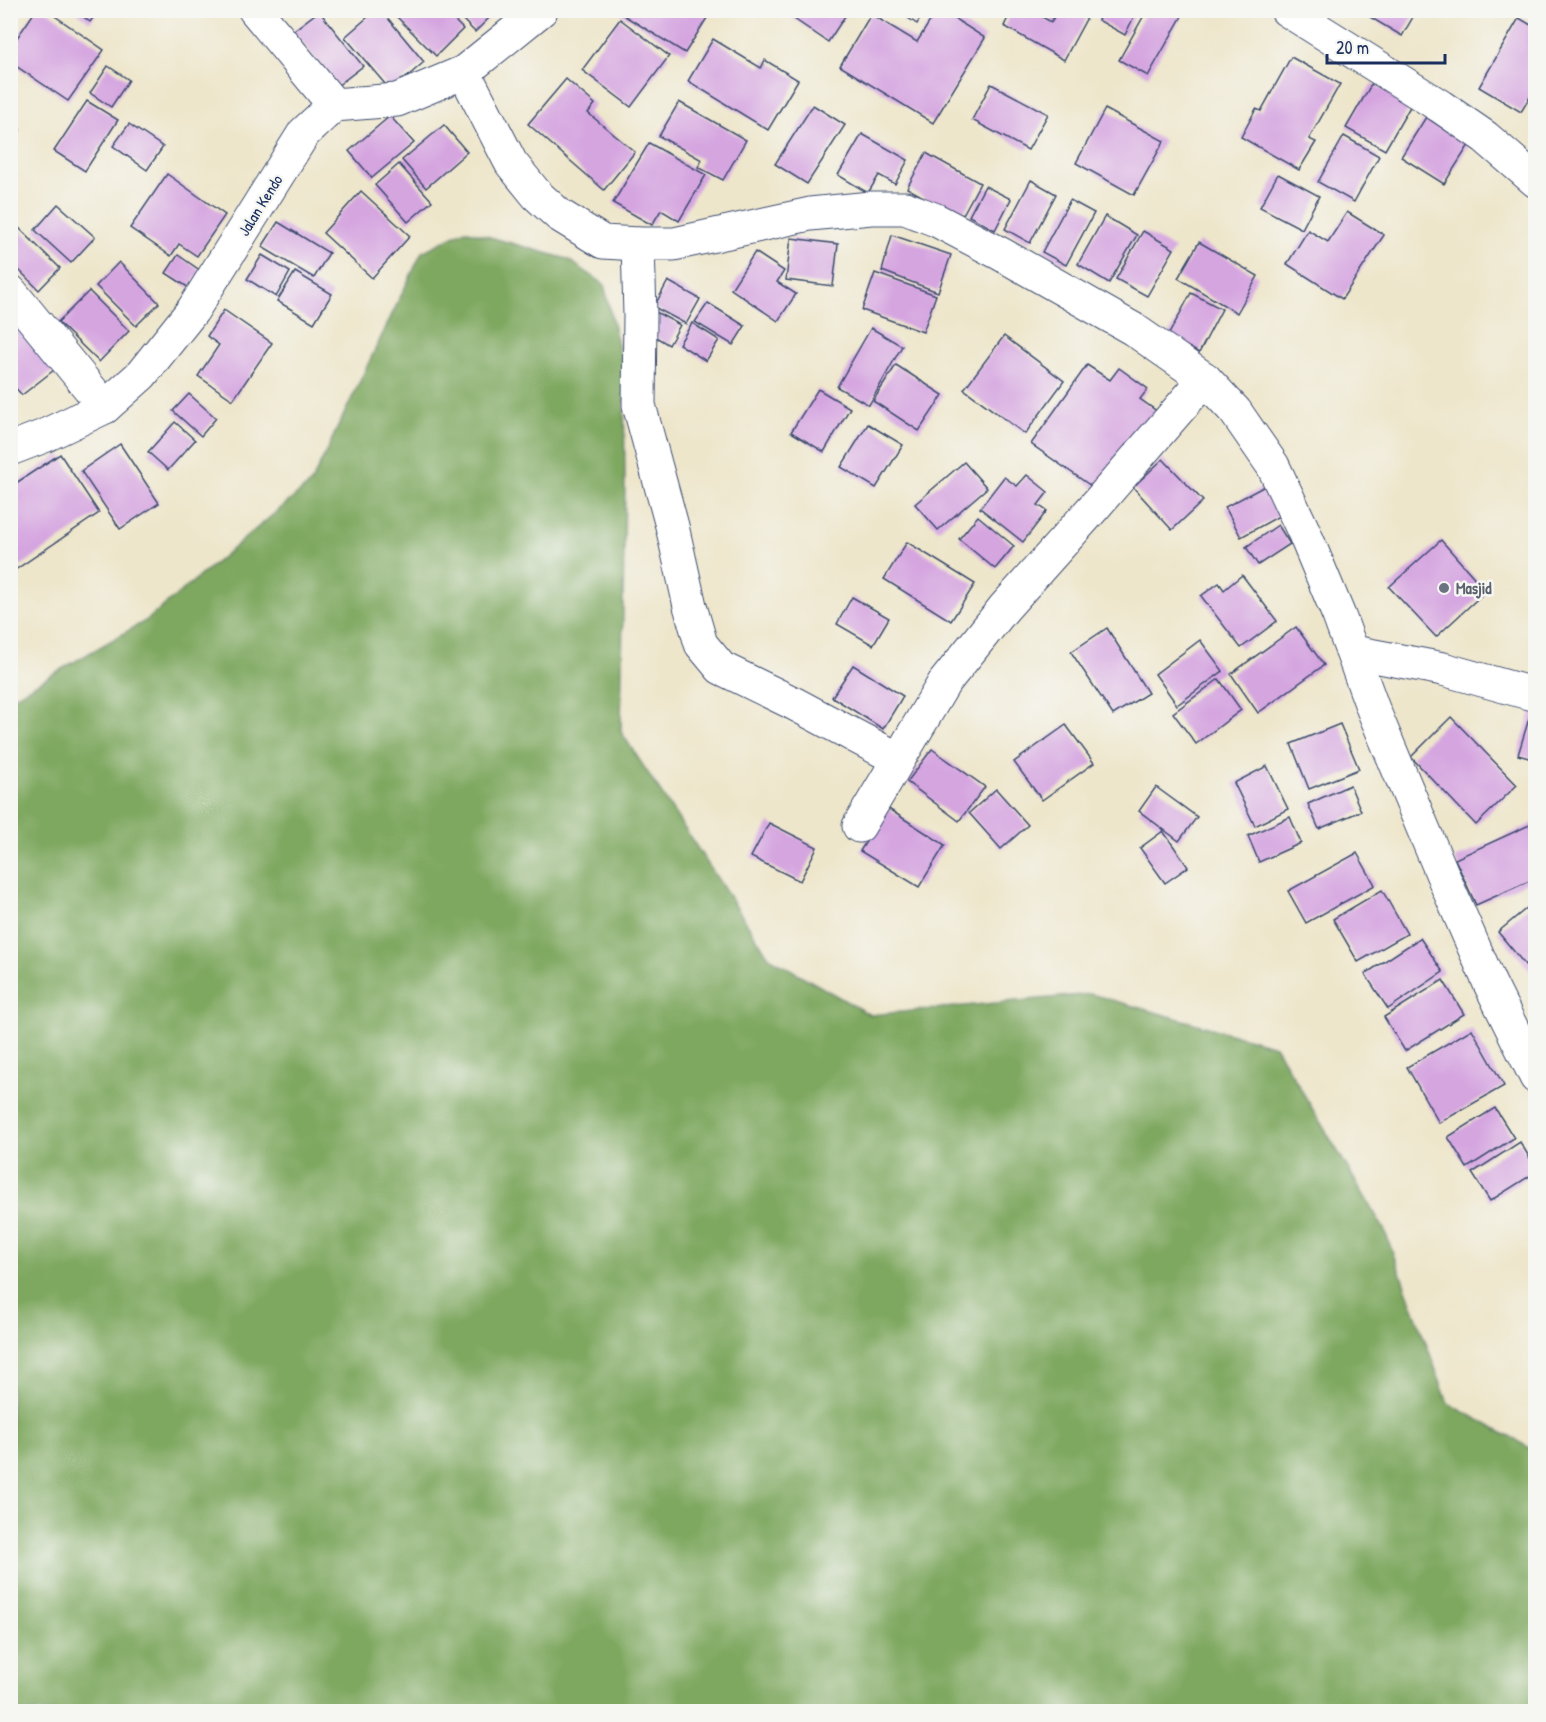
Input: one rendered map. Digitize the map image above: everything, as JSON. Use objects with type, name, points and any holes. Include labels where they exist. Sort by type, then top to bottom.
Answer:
[{"type":"street","points":[[255,10],[334,105],[397,100],[464,72],[541,10]]},
{"type":"street","points":[[1287,10],[1440,106],[1485,137],[1536,181]]},
{"type":"street","points":[[464,72],[511,163],[537,195],[559,215],[603,242],[674,244],[810,214],[871,208],[904,208],[945,225],[1133,329],[1205,379],[1235,411],[1273,466],[1304,532],[1353,652],[1373,708],[1449,890],[1490,984],[1536,1077]]},
{"type":"street","name":"Jalan Kendo","points":[[10,449],[53,432],[105,407],[141,375],[193,310],[304,133],[334,105]]},
{"type":"street","points":[[638,244],[639,405],[701,644],[721,669],[793,703],[898,759]]},
{"type":"street","points":[[10,291],[105,407]]},
{"type":"street","points":[[859,826],[944,682],[1004,608],[1205,379]]},
{"type":"street","points":[[1353,652],[1443,669],[1536,695]]},
{"type":"green space","points":[[465,230],[567,259],[604,284],[624,371],[625,482],[621,732],[769,957],[870,1015],[1091,994],[1275,1046],[1384,1229],[1448,1403],[1535,1451],[1535,1711],[11,1712],[11,697],[147,620],[311,483],[422,252]]},
{"type":"building","points":[[36,10],[46,10],[104,50],[68,101],[10,62],[10,48]]},
{"type":"building","points":[[75,10],[99,10],[90,22]]},
{"type":"building","points":[[376,10],[381,10],[424,62],[391,91],[345,37]]},
{"type":"building","points":[[390,10],[444,10],[463,29],[436,56]]},
{"type":"building","points":[[453,10],[491,10],[494,13],[475,32]]},
{"type":"building","points":[[615,10],[712,10],[685,53]]},
{"type":"building","points":[[781,10],[849,10],[828,42]]},
{"type":"building","points":[[896,10],[925,10],[917,24]]},
{"type":"building","points":[[937,10],[941,10],[985,38],[933,123],[840,66],[871,14],[917,42]]},
{"type":"building","points":[[1012,10],[1030,10],[1051,22],[1058,10],[1091,10],[1064,60],[1004,26]]},
{"type":"building","points":[[1037,10],[1052,10],[1049,17]]},
{"type":"building","points":[[1103,10],[1137,10],[1125,35],[1098,20]]},
{"type":"building","points":[[1147,10],[1173,10],[1182,16],[1148,76],[1119,60]]},
{"type":"building","points":[[1358,10],[1417,10],[1402,36]]},
{"type":"building","points":[[319,11],[363,66],[337,86],[293,31]]},
{"type":"building","points":[[1519,18],[1536,28],[1536,87],[1521,112],[1479,87]]},
{"type":"building","points":[[620,19],[669,56],[631,107],[582,70]]},
{"type":"building","points":[[713,39],[761,68],[765,60],[798,80],[768,130],[688,81]]},
{"type":"building","points":[[1291,57],[1340,84],[1309,139],[1316,142],[1299,170],[1241,137],[1256,109],[1261,111]]},
{"type":"building","points":[[108,66],[129,80],[111,107],[90,93]]},
{"type":"building","points":[[566,79],[595,104],[588,113],[635,152],[604,190],[528,124]]},
{"type":"building","points":[[1372,83],[1411,105],[1385,150],[1346,128]]},
{"type":"building","points":[[991,84],[1048,114],[1028,150],[972,120]]},
{"type":"building","points":[[87,101],[118,120],[85,171],[54,151]]},
{"type":"building","points":[[679,102],[746,140],[723,180],[698,167],[702,160],[659,136]]},
{"type":"building","points":[[813,105],[845,125],[807,184],[775,164]]},
{"type":"building","points":[[1105,109],[1164,141],[1134,195],[1076,163]]},
{"type":"building","points":[[390,116],[414,143],[372,178],[349,151]]},
{"type":"building","points":[[1426,117],[1469,145],[1444,184],[1401,157]]},
{"type":"building","points":[[10,121],[20,130],[10,140]]},
{"type":"building","points":[[129,124],[163,147],[147,170],[113,146]]},
{"type":"building","points":[[444,125],[467,152],[426,188],[402,160]]},
{"type":"building","points":[[862,134],[908,160],[895,184],[879,175],[868,193],[838,175]]},
{"type":"building","points":[[1344,136],[1379,156],[1354,202],[1318,182]]},
{"type":"building","points":[[649,143],[706,175],[679,221],[661,210],[652,225],[613,203]]},
{"type":"building","points":[[926,153],[980,183],[961,218],[907,188]]},
{"type":"building","points":[[399,164],[432,201],[408,222],[375,185]]},
{"type":"building","points":[[167,174],[225,215],[197,256],[179,244],[171,256],[130,228]]},
{"type":"building","points":[[1278,174],[1319,196],[1302,229],[1260,207]]},
{"type":"building","points":[[1031,180],[1056,194],[1030,243],[1005,229]]},
{"type":"building","points":[[985,186],[1011,199],[995,230],[969,216]]},
{"type":"building","points":[[361,191],[410,236],[372,278],[323,233]]},
{"type":"building","points":[[1070,200],[1094,213],[1066,265],[1042,252]]},
{"type":"building","points":[[58,204],[95,237],[71,263],[35,230]]},
{"type":"building","points":[[1347,212],[1384,235],[1342,299],[1287,264],[1308,230],[1328,242]]},
{"type":"building","points":[[1105,216],[1137,235],[1109,283],[1078,264]]},
{"type":"building","points":[[278,222],[329,253],[314,278],[262,247]]},
{"type":"building","points":[[18,227],[60,268],[39,290],[10,261],[10,235]]},
{"type":"building","points":[[1143,231],[1174,249],[1147,296],[1116,279]]},
{"type":"building","points":[[892,235],[951,255],[938,292],[882,271]]},
{"type":"building","points":[[791,238],[838,244],[833,286],[786,280]]},
{"type":"building","points":[[1199,242],[1258,276],[1237,313],[1178,278]]},
{"type":"building","points":[[755,252],[784,271],[777,282],[796,294],[778,321],[731,289]]},
{"type":"building","points":[[178,255],[201,271],[189,288],[166,273]]},
{"type":"building","points":[[262,255],[290,272],[276,297],[247,279]]},
{"type":"building","points":[[119,262],[159,303],[136,326],[96,286]]},
{"type":"building","points":[[295,272],[332,294],[314,323],[277,301]]},
{"type":"building","points":[[875,273],[936,295],[923,332],[862,310]]},
{"type":"building","points":[[668,281],[700,299],[686,324],[654,307]]},
{"type":"building","points":[[89,291],[129,331],[99,362],[58,322]]},
{"type":"building","points":[[1191,293],[1222,309],[1199,353],[1168,336]]},
{"type":"building","points":[[708,303],[745,326],[733,345],[695,322]]},
{"type":"building","points":[[224,310],[272,343],[233,400],[198,376],[219,345],[207,336]]},
{"type":"building","points":[[654,311],[680,325],[669,345],[644,330]]},
{"type":"building","points":[[10,315],[54,370],[22,395],[10,382]]},
{"type":"building","points":[[692,323],[719,340],[706,361],[679,344]]},
{"type":"building","points":[[871,328],[902,346],[869,405],[837,387]]},
{"type":"building","points":[[1004,336],[1064,381],[1025,434],[964,389]]},
{"type":"building","points":[[896,365],[943,395],[919,431],[873,401]]},
{"type":"building","points":[[1087,365],[1110,380],[1119,368],[1148,389],[1140,399],[1158,412],[1101,493],[1031,444]]},
{"type":"building","points":[[818,389],[850,408],[824,452],[791,432]]},
{"type":"building","points":[[189,394],[216,418],[201,436],[173,411]]},
{"type":"building","points":[[175,422],[195,440],[168,470],[148,452]]},
{"type":"building","points":[[868,424],[903,445],[876,488],[841,467]]},
{"type":"building","points":[[120,444],[159,503],[120,529],[81,471]]},
{"type":"building","points":[[60,454],[99,513],[12,572],[10,570],[10,487]]},
{"type":"building","points":[[1163,459],[1203,501],[1172,530],[1133,487]]},
{"type":"building","points":[[964,462],[987,488],[938,530],[915,504]]},
{"type":"building","points":[[1027,475],[1048,492],[1038,505],[1047,511],[1023,542],[980,508],[1004,477],[1017,486]]},
{"type":"building","points":[[1265,486],[1281,515],[1241,537],[1225,507]]},
{"type":"building","points":[[978,516],[1014,546],[995,569],[959,539]]},
{"type":"building","points":[[1278,525],[1290,544],[1258,565],[1246,547]]},
{"type":"building","points":[[1441,540],[1486,591],[1436,637],[1389,587]]},
{"type":"building","points":[[907,542],[975,584],[951,621],[884,579]]},
{"type":"building","points":[[1242,575],[1277,621],[1241,648],[1201,596],[1219,583],[1224,590]]},
{"type":"building","points":[[852,597],[889,618],[873,645],[837,624]]},
{"type":"building","points":[[1296,627],[1324,665],[1258,713],[1231,674]]},
{"type":"building","points":[[1107,628],[1148,693],[1113,715],[1071,652]]},
{"type":"building","points":[[1200,640],[1223,671],[1177,705],[1155,674]]},
{"type":"building","points":[[853,665],[903,696],[883,729],[832,697]]},
{"type":"building","points":[[1219,679],[1241,710],[1196,744],[1173,713]]},
{"type":"building","points":[[1533,705],[1536,706],[1536,760],[1518,755]]},
{"type":"building","points":[[1451,717],[1517,785],[1476,825],[1411,757]]},
{"type":"building","points":[[1340,724],[1359,769],[1309,789],[1291,744]]},
{"type":"building","points":[[1066,725],[1094,763],[1042,800],[1014,762]]},
{"type":"building","points":[[932,749],[985,787],[959,821],[907,782]]},
{"type":"building","points":[[1267,766],[1288,809],[1255,826],[1234,783]]},
{"type":"building","points":[[1350,785],[1361,811],[1319,829],[1308,804]]},
{"type":"building","points":[[1156,787],[1197,817],[1179,841],[1139,811]]},
{"type":"building","points":[[996,789],[1028,825],[1001,849],[969,813]]},
{"type":"building","points":[[887,808],[945,845],[919,887],[860,851]]},
{"type":"building","points":[[1290,817],[1301,843],[1259,862],[1248,836]]},
{"type":"building","points":[[1536,822],[1536,878],[1476,905],[1455,859]]},
{"type":"building","points":[[769,823],[817,847],[800,881],[751,857]]},
{"type":"building","points":[[1163,831],[1188,867],[1165,883],[1140,848]]},
{"type":"building","points":[[1357,853],[1375,885],[1306,923],[1288,891]]},
{"type":"building","points":[[1382,890],[1407,934],[1358,962],[1333,919]]},
{"type":"building","points":[[1528,907],[1536,916],[1536,978],[1498,932]]},
{"type":"building","points":[[1420,938],[1443,972],[1388,1009],[1365,974]]},
{"type":"building","points":[[1443,980],[1464,1014],[1405,1051],[1384,1017]]},
{"type":"building","points":[[1472,1029],[1504,1086],[1439,1123],[1407,1067]]},
{"type":"building","points":[[1495,1108],[1514,1138],[1467,1168],[1448,1137]]},
{"type":"building","points":[[1520,1142],[1536,1168],[1536,1172],[1490,1201],[1472,1173]]},
{"type":"place","name":"Masjid","points":[[1444,588]]}]
